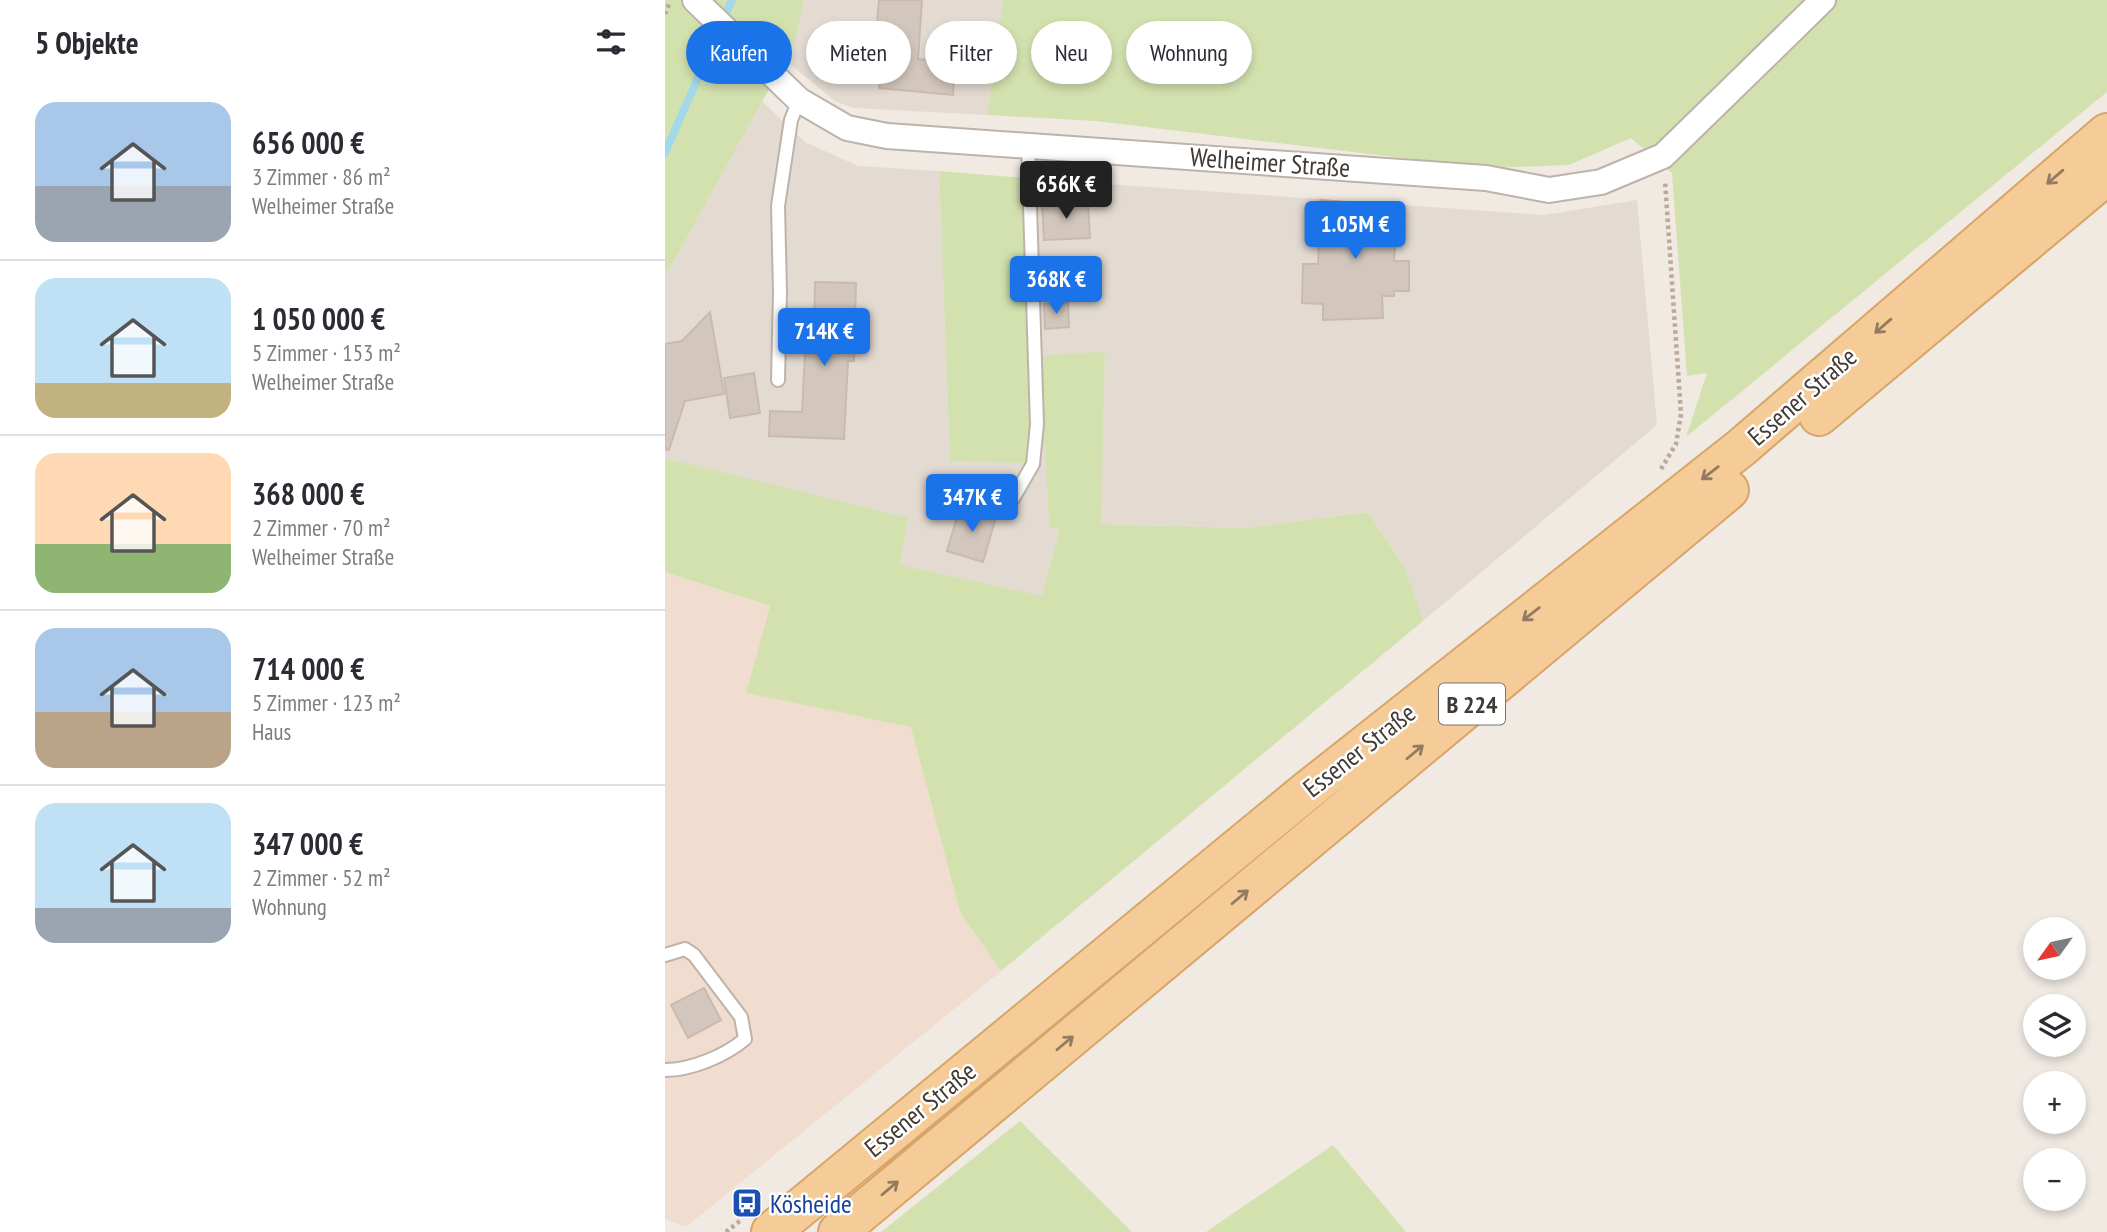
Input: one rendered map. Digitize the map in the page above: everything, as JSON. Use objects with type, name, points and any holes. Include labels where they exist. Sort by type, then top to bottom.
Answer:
[{"type":"main road","name":"Essener Straße","points":[[759,1223],[1742,447],[2107,132]]},
{"type":"main road","name":"Essener Straße","points":[[838,1232],[2107,175]]},
{"type":"street","name":"Welheimer Straße","points":[[695,0],[799,100],[847,128],[887,136],[1486,178],[1549,190],[1601,182],[1663,156],[1823,0]]},
{"type":"lane","points":[[778,380],[781,292],[778,206],[791,120],[799,100]]},
{"type":"lane","points":[[1011,502],[1033,464],[1037,424],[1028,144]]},
{"type":"lane","points":[[665,955],[685,949],[694,955],[741,1017],[745,1039],[734,1049],[680,1070],[665,1070]]},
{"type":"path","points":[[665,14],[671,0]]},
{"type":"path","points":[[1657,476],[1676,444],[1681,414],[1663,156]]},
{"type":"path","points":[[726,1232],[759,1223]]},
{"type":"shaded area","points":[[804,0],[1003,0],[1000,21],[925,21],[925,84],[991,84],[987,115],[854,108],[836,102],[814,84],[911,84],[911,21],[806,21],[806,77],[792,66],[792,47]]},
{"type":"shaded area","points":[[762,101],[805,142],[858,166],[939,171],[950,461],[1025,462],[1031,443],[1045,445],[1049,526],[1059,529],[1042,597],[900,565],[908,519],[665,458],[665,277]]},
{"type":"shaded area","points":[[1036,179],[1544,215],[1637,200],[1657,425],[1423,621],[1405,568],[1368,512],[1245,528],[1100,524],[1105,353],[1042,355]]},
{"type":"shaded area","points":[[665,572],[770,606],[746,693],[911,726],[960,912],[1001,971],[686,1227],[665,1219]]},
{"type":"green space","points":[[665,0],[804,0],[792,47],[792,21],[686,21],[686,84],[772,84],[665,277]]},
{"type":"green space","points":[[1003,0],[2107,0],[2107,92],[1686,437],[1707,373],[1687,376],[1672,173],[1631,138],[1569,165],[1486,168],[1096,121],[987,115],[991,84],[1017,84],[1017,21],[1000,21]]},
{"type":"green space","points":[[939,171],[1036,179],[1042,355],[1105,352],[1101,524],[1245,528],[1368,512],[1405,568],[1423,621],[1001,971],[960,912],[911,727],[746,693],[770,606],[665,572],[665,458],[908,518],[900,565],[1042,596],[1059,530],[1049,526],[1045,445],[1031,443],[1025,463],[950,461]]},
{"type":"green space","points":[[1020,1121],[1132,1232],[881,1232]]},
{"type":"green space","points":[[1333,1145],[1406,1232],[1206,1232]]},
{"type":"building","points":[[879,0],[922,0],[918,59],[925,60],[925,84],[954,84],[953,95],[879,88],[879,84],[911,84],[911,21],[877,21]]},
{"type":"building","points":[[1320,200],[1398,206],[1394,261],[1409,261],[1409,291],[1394,291],[1394,296],[1382,296],[1383,318],[1323,320],[1323,304],[1302,303],[1303,264],[1318,264]]},
{"type":"building","points":[[1088,203],[1090,238],[1044,240],[1042,205]]},
{"type":"building","points":[[815,282],[856,283],[854,361],[848,361],[844,439],[769,436],[770,411],[802,412],[806,334],[814,335]]},
{"type":"building","points":[[1068,303],[1069,327],[1045,329],[1044,304]]},
{"type":"building","points":[[710,312],[724,394],[685,401],[669,450],[665,449],[665,344],[682,341]]},
{"type":"building","points":[[754,373],[760,413],[730,418],[724,378]]},
{"type":"building","points":[[960,507],[996,517],[983,562],[947,551]]},
{"type":"building","points":[[704,988],[721,1020],[688,1038],[671,1005]]},
{"type":"waterway","points":[[665,153],[732,0]]},
{"type":"place","name":"Kösheide","points":[[747,1203]]}]
